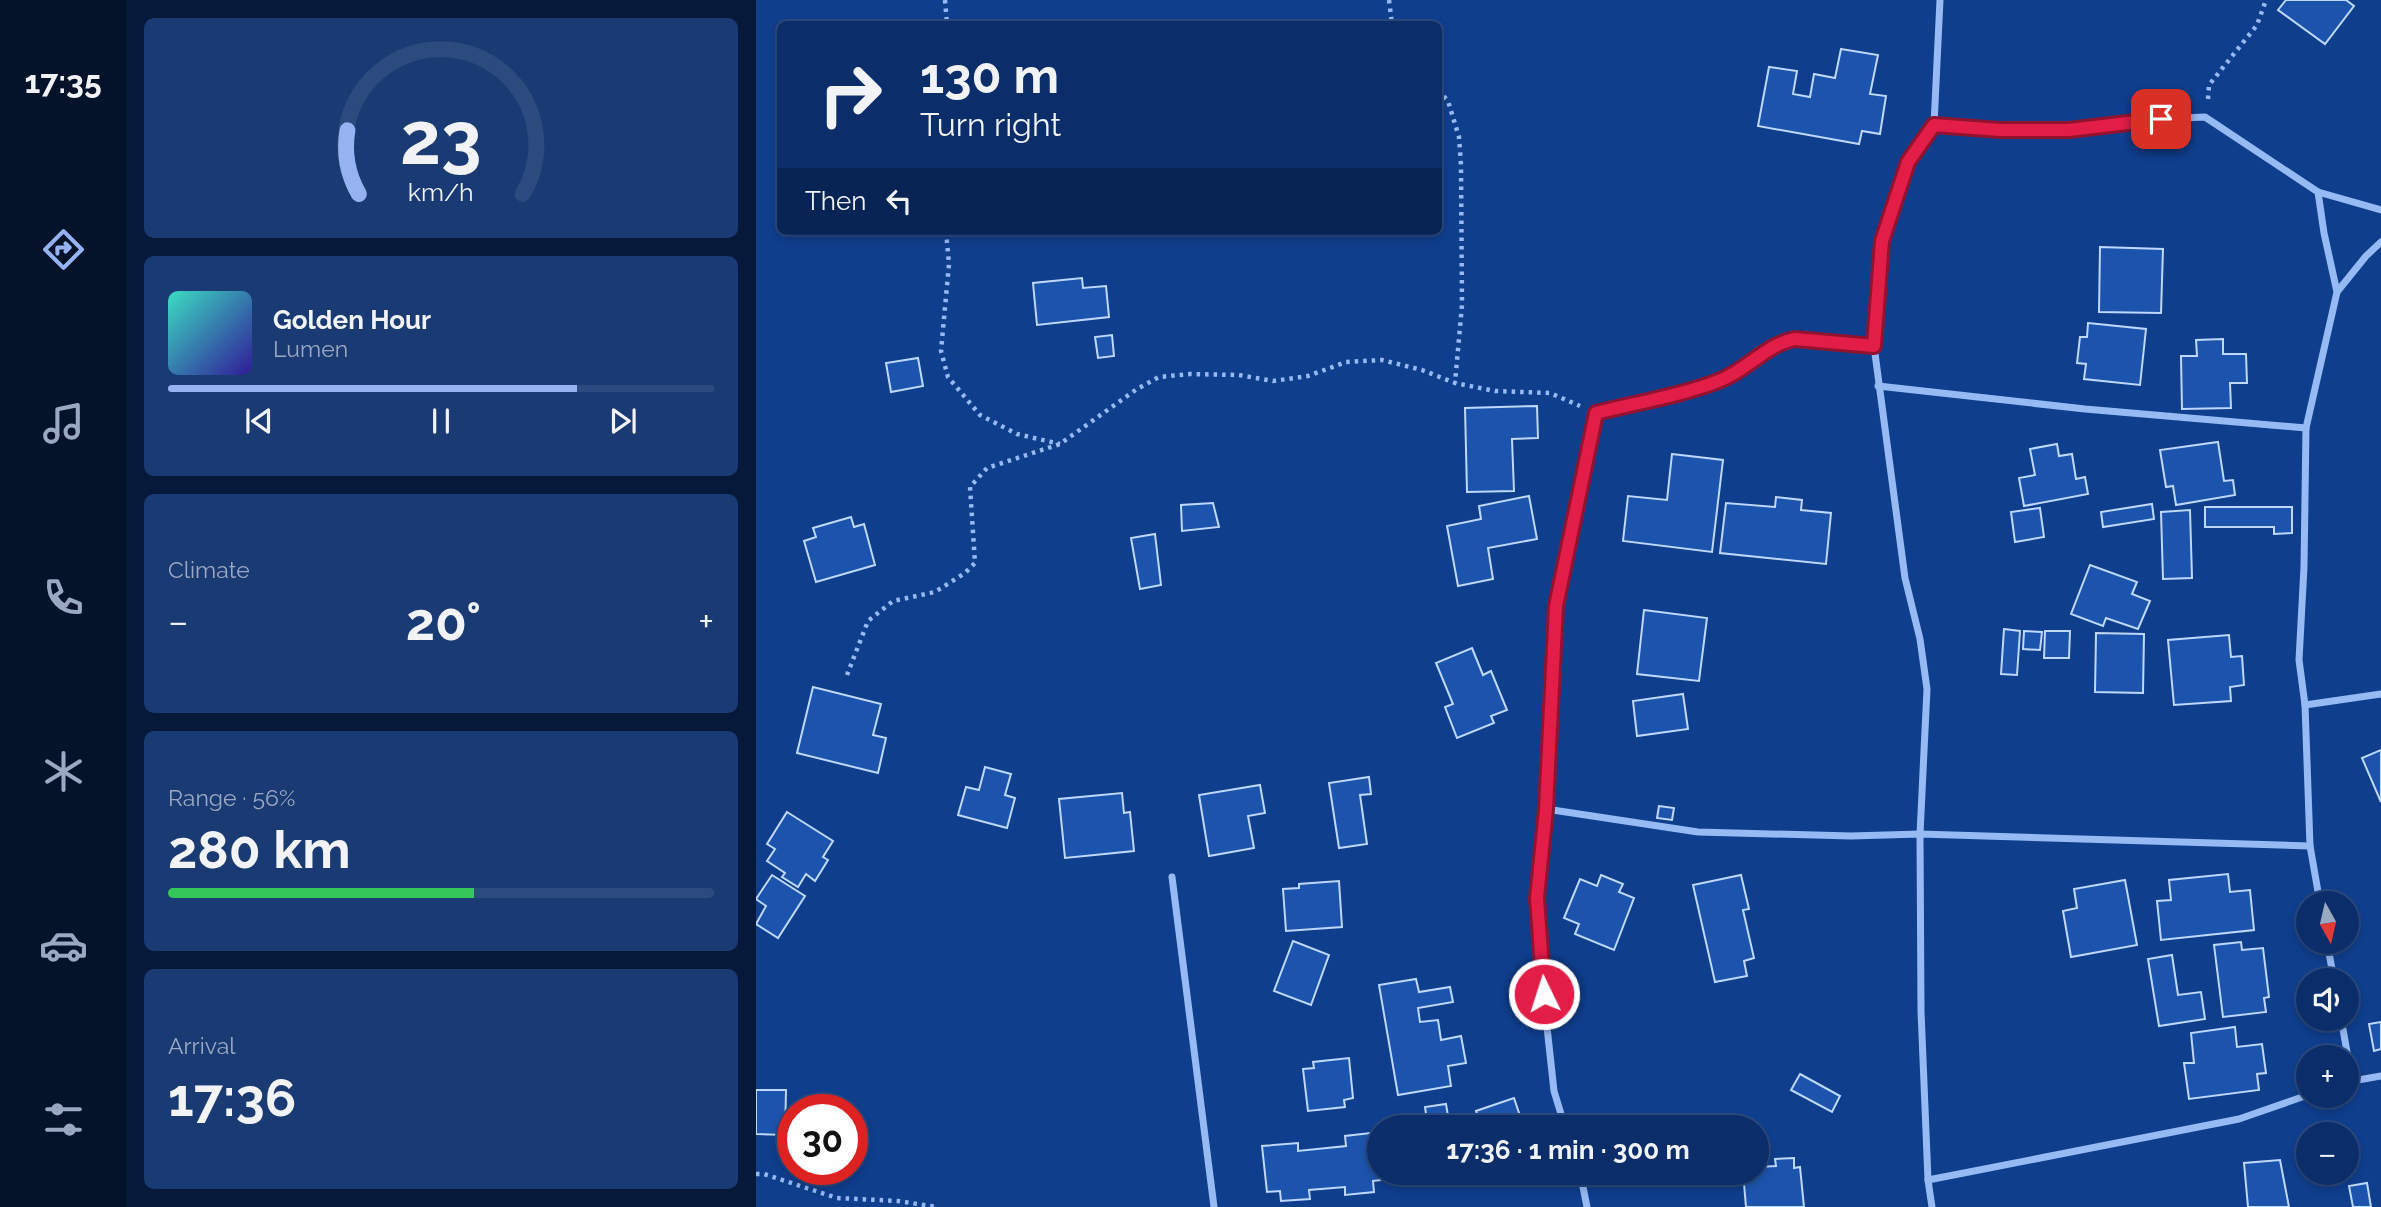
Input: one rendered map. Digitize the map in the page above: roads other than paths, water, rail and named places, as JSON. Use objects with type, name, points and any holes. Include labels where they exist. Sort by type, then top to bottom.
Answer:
[{"type":"street","points":[[1931,1207],[1927,1180],[1921,1011],[1920,834],[1927,689],[1920,639],[1905,578],[1874,346],[1882,241],[1908,162],[1934,125],[1940,0]]},
{"type":"street","points":[[1934,125],[2000,130],[2069,130],[2139,120],[2205,117],[2318,192],[2381,210]]},
{"type":"street","points":[[2318,192],[2337,292],[2306,428],[2304,567],[2299,660],[2305,705],[2309,846],[2318,891]]},
{"type":"street","points":[[2337,292],[2381,242]]},
{"type":"street","points":[[1561,1115],[1554,1091],[1537,898],[1546,809],[1556,606],[1596,413],[1718,381],[1744,368],[1775,344],[1785,341],[1795,339],[1874,346]]},
{"type":"street","points":[[1878,386],[2085,409],[2306,428]]},
{"type":"street","points":[[2305,705],[2381,694]]},
{"type":"street","points":[[1546,809],[1698,832],[1851,836],[1920,834],[2309,846]]},
{"type":"street","points":[[1172,877],[1213,1207]]},
{"type":"street","points":[[2359,1080],[2381,1076]]},
{"type":"street","points":[[1927,1180],[2239,1119],[2296,1099]]},
{"type":"street","points":[[1583,1185],[1587,1207]]}]
